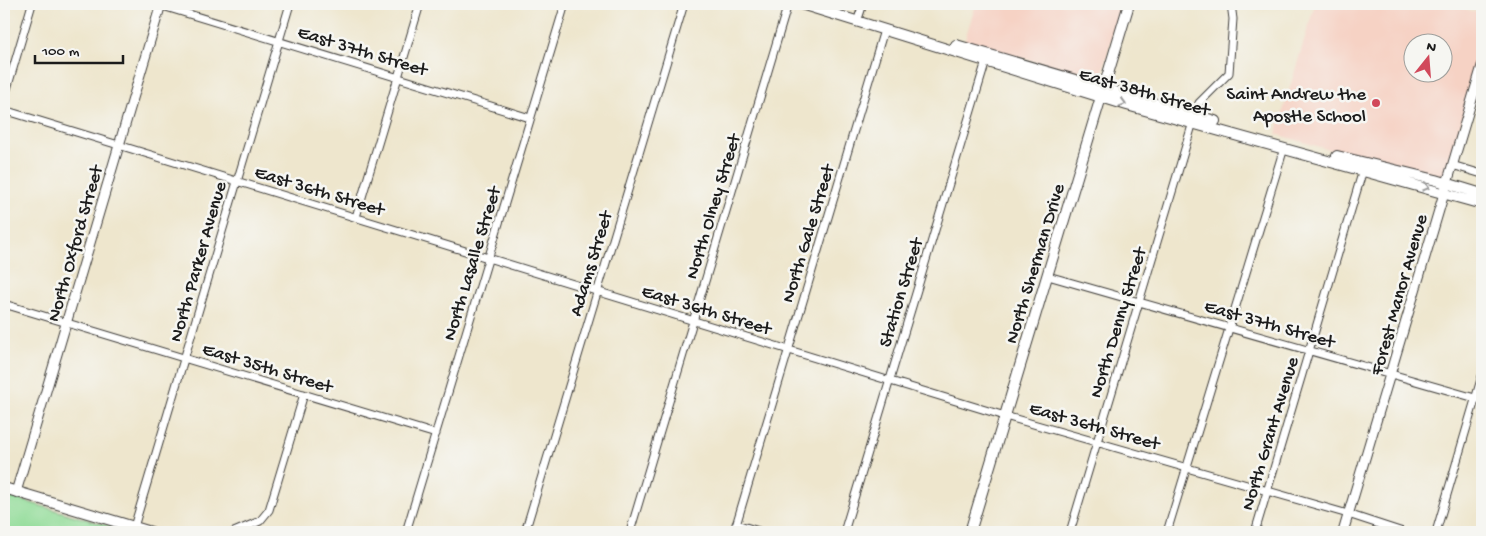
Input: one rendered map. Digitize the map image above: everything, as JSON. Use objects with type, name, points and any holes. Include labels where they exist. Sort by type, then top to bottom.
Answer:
[{"type":"main road","name":"East 38th Street","points":[[801,4],[986,61],[1194,119],[1333,155],[1445,188],[1482,204]]},
{"type":"main road","name":"East 38th Street","points":[[823,4],[1103,93]]},
{"type":"main road","name":"North Sherman Drive","points":[[970,532],[1129,4]]},
{"type":"main road","name":"East 38th Street","points":[[1194,119],[1284,148],[1363,170],[1482,194]]},
{"type":"main road","points":[[4,488],[151,532]]},
{"type":"street","points":[[4,99],[32,4]]},
{"type":"street","name":"East 37th Street","points":[[159,4],[530,118]]},
{"type":"street","name":"North Oxford Street","points":[[16,492],[159,4]]},
{"type":"street","name":"North Parker Avenue","points":[[134,527],[290,4]]},
{"type":"street","points":[[356,217],[420,4]]},
{"type":"street","name":"North Lasalle Street","points":[[406,532],[565,4]]},
{"type":"street","name":"Adams Street","points":[[525,532],[684,4]]},
{"type":"street","name":"North Olney Street","points":[[630,532],[788,4]]},
{"type":"street","points":[[859,16],[863,4]]},
{"type":"street","name":"North Denny Street","points":[[1070,532],[1199,103],[1230,73],[1232,4]]},
{"type":"street","name":"North Gale Street","points":[[734,532],[884,30]]},
{"type":"street","name":"Station Street","points":[[844,532],[986,61]]},
{"type":"street","name":"Forest Manor Avenue","points":[[1343,532],[1482,66]]},
{"type":"street","name":"East 36th Street","points":[[4,110],[1006,416],[1268,490],[1403,532]]},
{"type":"street","points":[[1168,532],[1284,148]]},
{"type":"street","points":[[1452,165],[1482,174]]},
{"type":"street","name":"North Grant Avenue","points":[[1255,532],[1363,170]]},
{"type":"street","name":"East 37th Street","points":[[1048,276],[1479,399]]},
{"type":"street","name":"East 35th Street","points":[[4,304],[436,434]]},
{"type":"street","points":[[1436,532],[1479,399],[1482,376]]},
{"type":"street","points":[[234,532],[260,521],[269,510],[304,394]]},
{"type":"street","points":[[736,524],[762,532]]},
{"type":"shaded area","points":[[976,4],[1122,4],[1101,77],[1094,78],[964,42]]},
{"type":"shaded area","name":"Saint Andrew the Apostle School","points":[[1315,4],[1449,4],[1482,14],[1482,54],[1444,181],[1441,183],[1276,134]]},
{"type":"green space","points":[[4,495],[130,532],[4,532]]},
{"type":"place","name":"Saint Andrew the Apostle School","points":[[1376,103]]}]
